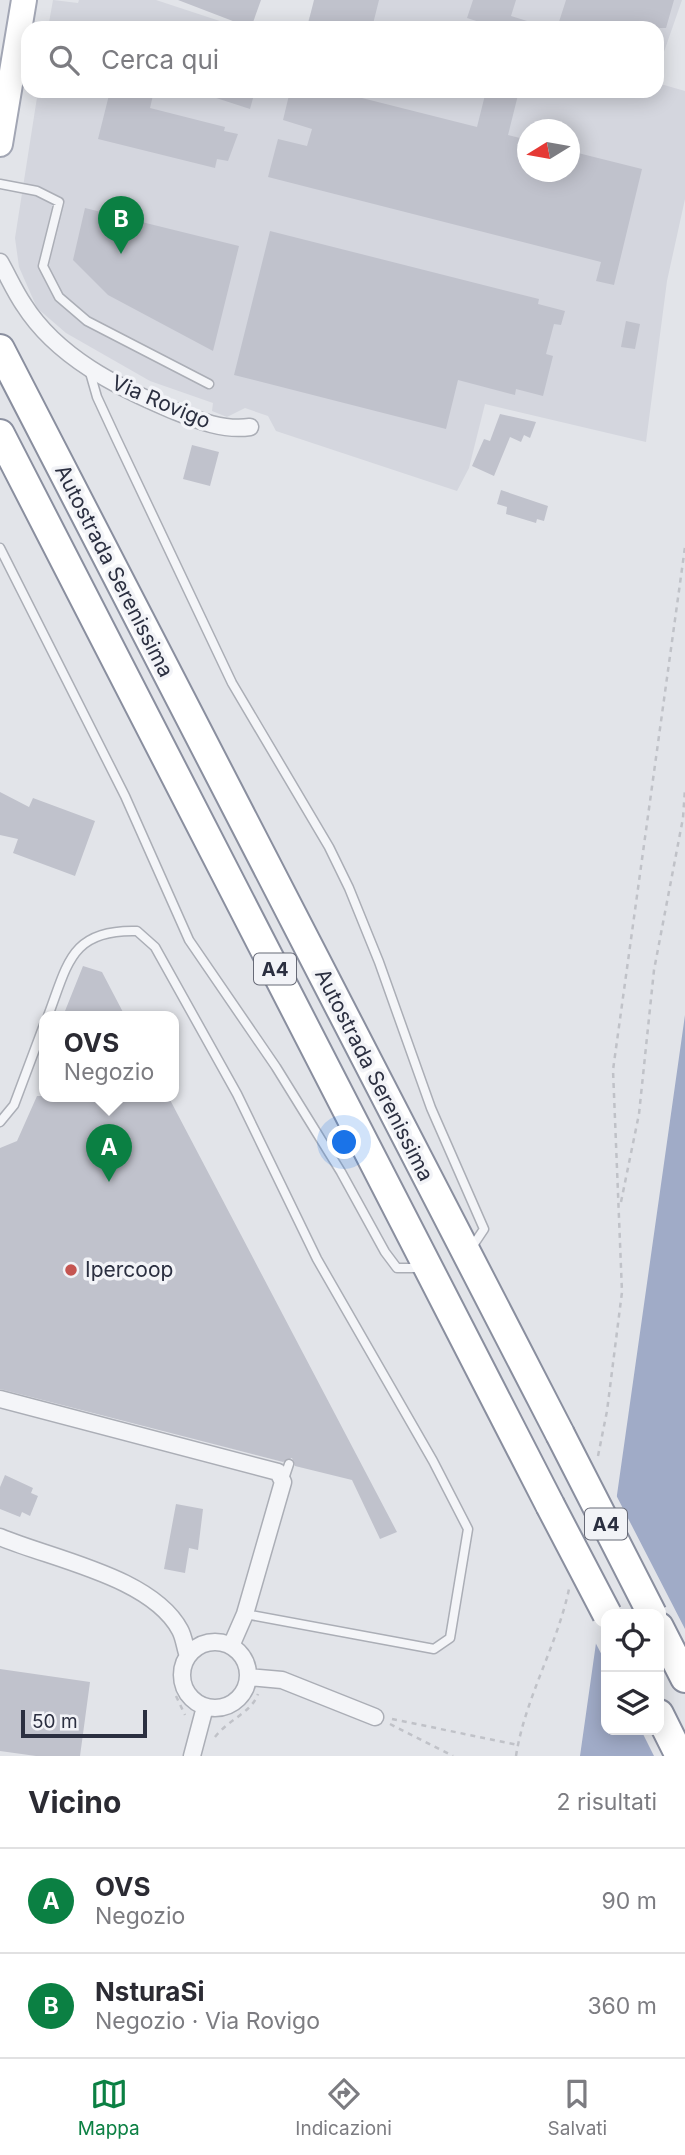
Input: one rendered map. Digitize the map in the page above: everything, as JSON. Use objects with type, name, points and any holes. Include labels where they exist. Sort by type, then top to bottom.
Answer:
[{"type":"highway","name":"Autostrada Serenissima","points":[[6,360],[649,1609]]},
{"type":"highway","name":"Autostrada Serenissima","points":[[0,434],[604,1609]]},
{"type":"highway","points":[[664,1637],[685,1678]]},
{"type":"highway","points":[[664,1724],[680,1756]]},
{"type":"main road","points":[[0,144],[24,0]]},
{"type":"street","name":"Via Rovigo","points":[[0,262],[25,307],[60,346],[89,368],[129,392],[191,418],[228,428],[250,427]]},
{"type":"street","points":[[0,1399],[284,1473],[245,1614],[230,1646]]},
{"type":"street","points":[[0,1537],[143,1593],[165,1611],[180,1630],[188,1656]]},
{"type":"street","points":[[256,1677],[235,1701],[218,1708],[205,1707],[192,1699],[183,1683],[182,1674],[188,1656],[202,1644],[221,1643],[230,1646],[256,1677],[282,1680],[375,1717]]},
{"type":"street","points":[[192,1756],[205,1707]]},
{"type":"lane","points":[[0,184],[37,191],[59,202],[43,267],[59,297],[87,321],[209,384]]},
{"type":"lane","points":[[89,368],[102,407],[232,683],[322,835],[349,888],[379,961],[431,1108],[484,1229],[466,1255]]},
{"type":"lane","points":[[0,548],[125,796],[189,940],[283,1078],[341,1172],[385,1252],[397,1268],[429,1268]]},
{"type":"lane","points":[[50,1011],[68,962],[82,944],[110,930],[124,930],[138,931],[155,947],[237,1094],[317,1259],[433,1461],[468,1529],[450,1638],[434,1648],[245,1614]]},
{"type":"lane","points":[[0,1122],[14,1105],[39,1038]]},
{"type":"path","points":[[619,1162],[613,1070],[685,547]]},
{"type":"path","points":[[620,1209],[639,1114],[654,970],[683,818],[685,789]]},
{"type":"path","points":[[211,1743],[226,1722],[244,1713],[256,1700],[256,1677]]},
{"type":"path","points":[[375,1717],[518,1745],[516,1756]]},
{"type":"path","points":[[375,1717],[453,1756]]},
{"type":"shaded area","points":[[53,0],[78,3],[79,0],[156,0],[220,21],[49,21]]},
{"type":"shaded area","points":[[315,0],[682,0],[664,52],[664,21],[308,21]]},
{"type":"shaded area","points":[[664,85],[685,91],[685,199],[667,281],[646,442],[485,404],[469,468],[457,491],[276,431],[268,416],[245,408],[227,417],[212,411],[213,403],[150,381],[66,333],[37,308],[19,267],[15,238],[37,98],[664,98]]},
{"type":"water","points":[[685,1015],[685,1756],[580,1756]]},
{"type":"pier","points":[[614,1491],[685,1629],[685,1756],[654,1756],[644,1735],[664,1735],[664,1609],[601,1609],[601,1653],[593,1638]]},
{"type":"building","points":[[178,0],[261,0],[254,21],[233,21]]},
{"type":"building","points":[[314,0],[379,0],[374,21],[309,21]]},
{"type":"building","points":[[473,0],[516,0],[511,16],[527,21],[476,21],[467,18]]},
{"type":"building","points":[[566,0],[674,0],[666,28],[664,21],[559,21]]},
{"type":"building","points":[[108,98],[152,98],[150,108],[225,127],[224,131],[238,134],[228,161],[217,159],[215,168],[98,139]]},
{"type":"building","points":[[216,98],[253,98],[250,109]]},
{"type":"building","points":[[288,98],[362,98],[477,127],[484,98],[517,98],[508,135],[517,137],[517,182],[580,182],[580,154],[642,169],[614,285],[596,281],[601,262],[268,177],[278,139],[307,146],[312,129],[283,120]]},
{"type":"building","points":[[85,208],[239,246],[213,351],[108,295],[73,260]]},
{"type":"building","points":[[270,231],[539,299],[538,304],[565,311],[561,325],[554,324],[546,354],[553,356],[543,396],[516,389],[515,395],[458,380],[446,429],[234,375]]},
{"type":"building","points":[[626,321],[640,324],[635,349],[621,347]]},
{"type":"building","points":[[500,414],[536,422],[530,438],[524,435],[521,442],[510,437],[494,476],[472,466],[484,439],[490,441]]},
{"type":"building","points":[[192,445],[219,452],[210,486],[183,479]]},
{"type":"building","points":[[501,490],[548,506],[544,521],[537,519],[536,523],[506,514],[507,507],[497,504]]},
{"type":"building","points":[[0,792],[29,807],[33,798],[95,821],[75,876],[13,853],[18,839],[0,835]]},
{"type":"building","points":[[83,966],[102,972],[122,1011],[65,1011]]},
{"type":"building","points":[[37,1096],[39,1102],[171,1102],[397,1532],[380,1539],[352,1480],[295,1466],[292,1458],[283,1462],[0,1389],[0,1148],[17,1141]]},
{"type":"building","points":[[5,1475],[33,1488],[31,1493],[38,1496],[30,1516],[22,1512],[20,1517],[0,1509],[0,1487]]},
{"type":"building","points":[[176,1504],[203,1509],[198,1550],[189,1548],[185,1573],[164,1569]]},
{"type":"building","points":[[0,1669],[90,1682],[80,1756],[36,1756],[0,1751]]},
{"type":"place","name":"NsturaSi","points":[[121,254]]},
{"type":"place","name":"OVS","points":[[109,1182]]},
{"type":"place","name":"Ipercoop","points":[[71,1270]]}]
